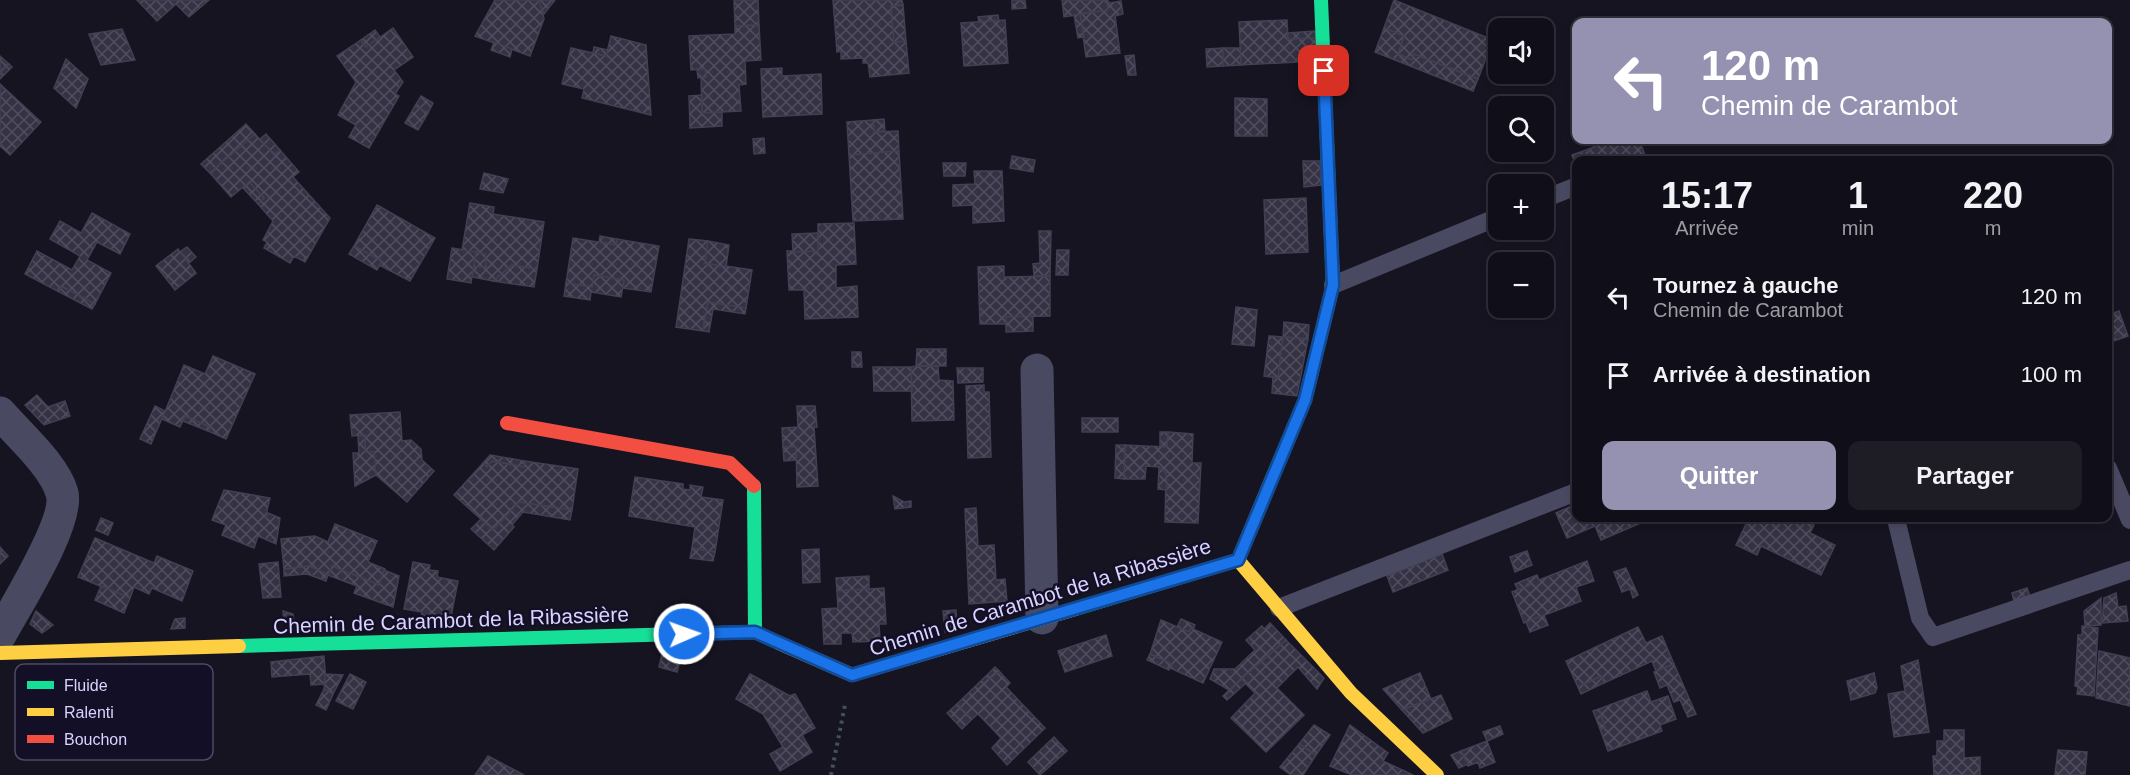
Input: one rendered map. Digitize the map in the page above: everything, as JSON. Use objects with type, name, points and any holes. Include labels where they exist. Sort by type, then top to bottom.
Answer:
[{"type":"street","points":[[1321,0],[1333,285],[1305,400],[1238,560],[1351,693],[1437,775]]},
{"type":"street","points":[[1037,370],[1042,618]]},
{"type":"street","points":[[0,413],[54,474],[63,495],[60,522],[0,635]]},
{"type":"street","points":[[507,423],[730,463],[755,487],[755,632]]},
{"type":"street","name":"Chemin de Carambot de la Ribassière","points":[[0,652],[755,632],[852,675],[1238,560]]},
{"type":"lane","points":[[1554,195],[1572,188]]},
{"type":"lane","points":[[1333,285],[1488,221]]},
{"type":"lane","points":[[2112,477],[2130,520]]},
{"type":"lane","points":[[1279,608],[1572,494]]},
{"type":"lane","points":[[1897,522],[1920,618],[1934,638],[2130,570]]},
{"type":"path","points":[[831,775],[852,675]]},
{"type":"building","points":[[137,0],[209,0],[189,17],[176,4],[157,21]]},
{"type":"building","points":[[495,0],[538,0],[544,19],[530,56],[475,36]]},
{"type":"building","points":[[538,0],[555,0],[544,14]]},
{"type":"building","points":[[734,0],[758,0],[759,25],[735,26]]},
{"type":"building","points":[[833,0],[902,0],[903,5],[891,6],[894,42],[906,41],[909,73],[870,77],[868,63],[863,63],[863,58],[841,59],[841,51],[837,52]]},
{"type":"building","points":[[1012,0],[1025,0],[1026,8],[1012,9]]},
{"type":"building","points":[[1062,0],[1107,0],[1108,10],[1064,17]]},
{"type":"building","points":[[1107,0],[1110,3],[1121,1],[1123,14],[1115,16],[1120,53],[1086,57],[1080,14],[1108,10]]},
{"type":"building","points":[[1394,0],[1488,38],[1488,53],[1478,79],[1414,54],[1412,60],[1398,54],[1404,36],[1384,28]]},
{"type":"building","points":[[903,5],[906,41],[894,42],[891,6]]},
{"type":"building","points":[[1080,14],[1084,37],[1078,38],[1074,15]]},
{"type":"building","points":[[998,15],[999,21],[979,22],[978,17]]},
{"type":"building","points":[[1005,20],[1008,63],[964,66],[961,23]]},
{"type":"building","points":[[1287,20],[1288,39],[1316,38],[1316,61],[1241,65],[1239,22]]},
{"type":"building","points":[[759,25],[761,60],[745,61],[746,84],[739,85],[741,111],[702,113],[701,77],[706,77],[705,69],[691,70],[689,36],[735,34],[735,26]]},
{"type":"building","points":[[393,28],[413,57],[394,70],[403,82],[395,94],[399,96],[369,148],[349,137],[356,125],[338,115],[356,82],[337,56],[361,40],[366,47]]},
{"type":"building","points":[[1384,28],[1404,36],[1398,54],[1412,60],[1414,54],[1478,79],[1473,91],[1375,52]]},
{"type":"building","points":[[122,29],[135,60],[101,65],[89,34]]},
{"type":"building","points":[[375,30],[380,37],[366,47],[361,40]]},
{"type":"building","points":[[1315,31],[1316,38],[1288,39],[1288,33]]},
{"type":"building","points":[[611,36],[646,45],[651,115],[582,98],[584,89],[562,84],[571,48],[606,56]]},
{"type":"building","points":[[494,42],[512,49],[510,57],[491,50]]},
{"type":"building","points":[[594,47],[608,50],[606,56],[593,53]]},
{"type":"building","points":[[1223,48],[1223,66],[1207,67],[1206,49]]},
{"type":"building","points":[[1223,48],[1240,48],[1241,65],[1223,66]]},
{"type":"building","points":[[1134,55],[1136,75],[1128,75],[1125,56]]},
{"type":"building","points":[[0,56],[9,64],[0,73]]},
{"type":"building","points":[[66,59],[88,79],[76,108],[54,88]]},
{"type":"building","points":[[9,64],[12,67],[0,79],[0,73]]},
{"type":"building","points":[[782,68],[782,76],[821,74],[822,114],[763,117],[761,69]]},
{"type":"building","points":[[697,69],[705,69],[706,77],[698,78]]},
{"type":"building","points":[[0,84],[41,122],[10,155],[0,146]]},
{"type":"building","points":[[702,95],[702,113],[722,112],[722,126],[690,128],[689,96]]},
{"type":"building","points":[[421,96],[433,103],[428,113],[415,106]]},
{"type":"building","points":[[1235,98],[1267,99],[1267,136],[1235,136]]},
{"type":"building","points":[[415,106],[428,113],[418,130],[405,123]]},
{"type":"building","points":[[884,119],[885,131],[874,132],[873,120]]},
{"type":"building","points":[[873,120],[874,132],[898,131],[899,151],[849,155],[847,122]]},
{"type":"building","points":[[246,124],[255,134],[210,173],[201,164]]},
{"type":"building","points":[[255,134],[274,155],[280,150],[299,172],[293,177],[330,218],[305,262],[294,256],[290,263],[264,248],[267,242],[263,240],[273,221],[258,204],[264,198],[249,182],[231,197],[210,173]]},
{"type":"building","points":[[266,134],[280,150],[274,155],[260,139]]},
{"type":"building","points":[[764,138],[765,153],[754,154],[753,139]]},
{"type":"building","points":[[1601,144],[1641,144],[1645,156],[1592,156],[1589,149]]},
{"type":"building","points":[[1589,149],[1592,156],[1572,156]]},
{"type":"building","points":[[899,151],[903,219],[853,221],[849,155]]},
{"type":"building","points":[[1012,156],[1035,160],[1033,172],[1010,168]]},
{"type":"building","points":[[1303,161],[1320,161],[1321,185],[1304,187]]},
{"type":"building","points":[[943,163],[966,163],[965,176],[944,176]]},
{"type":"building","points":[[974,171],[1002,171],[1004,221],[973,223],[973,205],[953,206],[953,185],[975,184]]},
{"type":"building","points":[[484,173],[508,179],[503,193],[480,189]]},
{"type":"building","points":[[249,182],[264,198],[258,204],[243,188]]},
{"type":"building","points":[[1306,198],[1308,252],[1266,254],[1264,200]]},
{"type":"building","points":[[470,203],[494,207],[493,214],[544,222],[537,269],[512,265],[493,281],[472,277],[474,266],[486,267],[485,254],[462,250]]},
{"type":"building","points":[[377,205],[435,238],[410,281],[379,265],[382,261],[354,246]]},
{"type":"building","points":[[92,213],[130,234],[120,254],[97,242],[87,260],[111,273],[95,304],[61,286],[59,292],[25,274],[37,251],[72,270],[80,256],[50,239],[60,221],[81,233]]},
{"type":"building","points":[[854,223],[856,264],[836,265],[836,288],[857,286],[858,317],[805,319],[804,290],[789,290],[787,251],[818,251],[818,224]]},
{"type":"building","points":[[1039,231],[1051,231],[1050,276],[1034,276],[1033,264],[1040,263]]},
{"type":"building","points":[[818,233],[818,251],[793,252],[792,234]]},
{"type":"building","points":[[600,236],[617,239],[616,245],[599,242]]},
{"type":"building","points":[[573,238],[616,245],[617,239],[659,246],[651,292],[623,288],[624,280],[594,275],[592,287],[566,283]]},
{"type":"building","points":[[689,239],[708,241],[705,263],[752,270],[746,308],[708,302],[703,331],[676,327]]},
{"type":"building","points":[[708,241],[729,245],[726,267],[705,263]]},
{"type":"building","points":[[354,246],[382,261],[377,270],[349,254]]},
{"type":"building","points":[[187,247],[196,257],[189,263],[180,252]]},
{"type":"building","points":[[452,248],[476,252],[471,283],[447,279]]},
{"type":"building","points":[[178,249],[196,273],[175,290],[156,266]]},
{"type":"building","points":[[1057,250],[1069,250],[1068,275],[1056,275]]},
{"type":"building","points":[[476,252],[485,254],[486,267],[474,266]]},
{"type":"building","points":[[512,265],[537,269],[534,287],[493,281]]},
{"type":"building","points":[[1004,266],[1004,277],[1050,276],[1050,316],[1006,317],[1006,324],[980,324],[978,267]]},
{"type":"building","points":[[594,275],[624,280],[621,297],[591,292],[590,300],[564,296],[566,283],[592,287]]},
{"type":"building","points":[[61,286],[95,304],[92,309],[59,292]]},
{"type":"building","points":[[708,302],[746,308],[745,314],[713,309],[709,332],[703,331]]},
{"type":"building","points":[[1236,307],[1257,310],[1254,346],[1232,344]]},
{"type":"building","points":[[2119,311],[2128,336],[2112,342],[2112,314]]},
{"type":"building","points":[[1033,316],[1033,331],[1006,332],[1006,317]]},
{"type":"building","points":[[1284,322],[1309,325],[1308,339],[1283,337]]},
{"type":"building","points":[[1269,336],[1283,337],[1278,378],[1264,376]]},
{"type":"building","points":[[1283,337],[1308,339],[1297,396],[1272,393],[1273,377],[1278,378]]},
{"type":"building","points":[[917,349],[946,349],[946,366],[916,366]]},
{"type":"building","points":[[852,352],[861,352],[862,367],[852,367]]},
{"type":"building","points":[[213,356],[255,374],[226,439],[208,431],[210,427],[185,416],[180,427],[162,419],[184,365],[205,374]]},
{"type":"building","points":[[938,366],[939,380],[953,381],[954,420],[912,421],[911,367]]},
{"type":"building","points":[[873,367],[911,367],[912,391],[874,391]]},
{"type":"building","points":[[957,368],[983,368],[983,382],[958,383]]},
{"type":"building","points":[[984,385],[984,392],[989,392],[991,457],[968,458],[966,386]]},
{"type":"building","points":[[37,395],[48,407],[65,401],[70,416],[44,425],[25,405]]},
{"type":"building","points":[[155,406],[165,411],[151,444],[140,439]]},
{"type":"building","points":[[797,406],[815,406],[818,486],[797,487],[796,447],[783,447],[782,428],[798,427]]},
{"type":"building","points":[[400,412],[402,441],[411,440],[421,449],[422,460],[434,471],[407,502],[376,475],[374,452],[365,452],[365,435],[352,436],[350,415]]},
{"type":"building","points":[[185,416],[210,427],[208,431],[183,421]]},
{"type":"building","points":[[1082,418],[1118,418],[1118,432],[1082,432]]},
{"type":"building","points":[[1160,432],[1168,432],[1167,447],[1160,447]]},
{"type":"building","points":[[1168,432],[1193,434],[1192,463],[1201,463],[1198,523],[1165,522],[1166,473],[1159,467],[1146,466],[1145,479],[1124,479],[1125,445],[1167,447]]},
{"type":"building","points":[[365,435],[365,452],[374,452],[376,475],[355,486],[353,453],[359,453],[358,436]]},
{"type":"building","points":[[1116,445],[1125,445],[1124,479],[1115,478]]},
{"type":"building","points":[[783,447],[796,447],[796,460],[784,461]]},
{"type":"building","points":[[490,455],[525,461],[524,467],[492,461],[487,467],[483,463]]},
{"type":"building","points":[[492,461],[524,467],[525,461],[578,469],[572,510],[519,502],[493,530],[454,495],[483,463],[487,467]]},
{"type":"building","points":[[1159,467],[1166,473],[1167,490],[1158,489]]},
{"type":"building","points":[[635,477],[683,484],[683,489],[690,490],[690,485],[703,487],[701,497],[723,500],[715,552],[692,548],[695,527],[629,516]]},
{"type":"building","points":[[224,490],[270,498],[265,519],[268,513],[280,518],[276,544],[258,536],[254,548],[222,535],[226,525],[212,520]]},
{"type":"building","points":[[893,496],[904,502],[911,501],[911,507],[895,509]]},
{"type":"building","points":[[519,502],[572,510],[570,520],[523,512],[512,525],[514,527],[494,550],[471,529],[481,519],[493,530]]},
{"type":"building","points":[[1572,506],[1572,522],[1643,522],[1601,540],[1595,526],[1567,538],[1556,513]]},
{"type":"building","points":[[976,508],[978,546],[994,545],[996,580],[1005,579],[1007,601],[969,604],[965,509]]},
{"type":"building","points":[[101,518],[113,523],[108,535],[96,530]]},
{"type":"building","points":[[1747,522],[1807,522],[1814,525],[1810,533],[1835,545],[1821,575],[1761,546],[1757,555],[1736,545]]},
{"type":"building","points":[[335,524],[377,541],[368,562],[385,569],[379,585],[332,566],[328,575],[310,566],[284,569],[281,539],[315,536],[328,542]]},
{"type":"building","points":[[95,538],[154,563],[157,556],[193,571],[182,601],[152,588],[149,594],[134,587],[130,598],[78,577]]},
{"type":"building","points":[[0,547],[8,556],[0,564]]},
{"type":"building","points":[[692,548],[715,552],[713,561],[690,558]]},
{"type":"building","points":[[819,549],[820,582],[803,583],[802,550]]},
{"type":"building","points":[[1527,551],[1532,565],[1515,572],[1510,557]]},
{"type":"building","points":[[1442,554],[1448,570],[1393,592],[1387,576]]},
{"type":"building","points":[[1587,561],[1594,581],[1576,587],[1581,601],[1524,623],[1512,592],[1530,585],[1527,579],[1537,575],[1539,580]]},
{"type":"building","points":[[278,562],[281,597],[263,598],[259,564]]},
{"type":"building","points":[[413,562],[430,565],[429,570],[438,571],[437,577],[458,581],[449,627],[420,627],[422,612],[404,609]]},
{"type":"building","points":[[310,566],[328,575],[326,581],[307,574],[284,576],[284,569]]},
{"type":"building","points":[[332,566],[379,585],[384,570],[399,576],[393,607],[354,593],[357,586],[328,575]]},
{"type":"building","points":[[1626,568],[1638,595],[1633,598],[1630,589],[1622,592],[1614,572]]},
{"type":"building","points":[[869,576],[869,589],[837,591],[836,578]]},
{"type":"building","points":[[1527,579],[1530,585],[1518,590],[1515,584]]},
{"type":"building","points":[[101,586],[130,598],[124,613],[95,600]]},
{"type":"building","points":[[884,588],[886,624],[879,624],[880,641],[853,642],[852,633],[841,633],[841,644],[824,644],[822,609],[838,608],[837,591]]},
{"type":"building","points":[[2027,588],[2031,599],[2015,605],[2012,593]]},
{"type":"building","points":[[2116,593],[2118,607],[2126,606],[2128,621],[2102,623],[2104,598]]},
{"type":"building","points":[[2101,598],[2101,625],[2085,626],[2084,611]]},
{"type":"building","points":[[956,610],[957,628],[945,632],[943,611]]},
{"type":"building","points":[[36,611],[53,625],[42,633],[30,624]]},
{"type":"building","points":[[283,611],[293,614],[294,622],[284,623]]},
{"type":"building","points":[[1544,615],[1548,625],[1530,632],[1526,622]]},
{"type":"building","points":[[185,618],[185,628],[171,629],[175,619]]},
{"type":"building","points":[[1181,619],[1195,625],[1193,630],[1191,628],[1189,632],[1177,627]]},
{"type":"building","points":[[1161,620],[1189,632],[1191,628],[1222,642],[1203,683],[1170,668],[1172,664],[1150,654]]},
{"type":"building","points":[[1270,623],[1286,640],[1229,690],[1210,679],[1214,669],[1235,669],[1255,650],[1246,640],[1262,626],[1264,629]]},
{"type":"building","points":[[2082,626],[2098,628],[2094,696],[2077,694],[2078,687],[2075,686],[2078,635],[2082,635]]},
{"type":"building","points":[[1638,627],[1646,643],[1662,636],[1674,664],[1656,671],[1652,661],[1604,683],[1601,676],[1578,687],[1566,661]]},
{"type":"building","points":[[1106,635],[1112,656],[1065,672],[1058,651]]},
{"type":"building","points":[[1286,640],[1324,678],[1317,689],[1298,667],[1277,688],[1304,715],[1266,752],[1231,718],[1255,693],[1241,679]]},
{"type":"building","points":[[663,649],[682,654],[677,672],[659,667]]},
{"type":"building","points":[[2099,651],[2130,658],[2130,706],[2096,698]]},
{"type":"building","points":[[1150,654],[1172,664],[1169,670],[1147,660]]},
{"type":"building","points":[[324,656],[326,684],[311,685],[310,674],[272,677],[271,662]]},
{"type":"building","points":[[1918,660],[1929,732],[1894,737],[1888,694],[1905,691],[1901,666]]},
{"type":"building","points":[[1674,664],[1696,714],[1688,717],[1680,700],[1674,702],[1667,685],[1660,688],[1654,672]]},
{"type":"building","points":[[995,667],[999,671],[989,680],[986,676]]},
{"type":"building","points":[[999,671],[1010,683],[1006,687],[1045,728],[1007,765],[992,748],[1001,738],[978,714],[972,719],[957,704],[986,676],[989,680]]},
{"type":"building","points":[[1420,673],[1431,699],[1402,710],[1383,689]]},
{"type":"building","points":[[1874,673],[1877,688],[1875,693],[1851,700],[1847,681]]},
{"type":"building","points":[[325,674],[343,675],[333,694],[324,689]]},
{"type":"building","points":[[350,674],[366,682],[353,709],[336,701]]},
{"type":"building","points":[[750,674],[790,696],[795,694],[815,728],[802,735],[812,752],[780,771],[770,754],[783,747],[763,714],[736,699]]},
{"type":"building","points":[[1601,676],[1604,683],[1581,694],[1578,687]]},
{"type":"building","points":[[1241,679],[1246,683],[1227,700],[1223,696]]},
{"type":"building","points":[[324,689],[333,694],[326,710],[316,705]]},
{"type":"building","points":[[1647,691],[1651,702],[1668,696],[1676,719],[1660,725],[1662,731],[1608,751],[1600,729],[1605,728],[1599,709]]},
{"type":"building","points":[[1441,695],[1452,719],[1423,733],[1402,710]]},
{"type":"building","points":[[957,704],[972,719],[962,729],[947,713]]},
{"type":"building","points":[[1599,709],[1605,728],[1600,729],[1593,711]]},
{"type":"building","points":[[1314,725],[1330,735],[1316,755],[1299,744]]},
{"type":"building","points":[[1350,725],[1388,753],[1383,761],[1413,775],[1352,775],[1330,766]]},
{"type":"building","points":[[1500,726],[1503,734],[1487,741],[1483,732]]},
{"type":"building","points":[[1944,730],[1964,730],[1964,758],[1980,757],[1980,775],[1934,775],[1933,756],[1937,756],[1937,741],[1944,741]]},
{"type":"building","points":[[1054,737],[1067,751],[1040,775],[1028,762]]},
{"type":"building","points":[[1487,741],[1495,762],[1480,768],[1478,762],[1468,766],[1461,751]]},
{"type":"building","points":[[1299,744],[1316,755],[1303,775],[1291,775],[1280,767]]},
{"type":"building","points":[[2058,750],[2087,752],[2085,775],[2055,775]]},
{"type":"building","points":[[1461,751],[1468,764],[1459,768],[1451,755]]},
{"type":"building","points":[[488,756],[524,775],[475,775]]},
{"type":"traffic: fast","points":[[1273,476],[1305,400],[1333,285],[1321,0]]},
{"type":"traffic: fast","points":[[754,486],[755,632]]},
{"type":"traffic: fast","points":[[1075,609],[1238,560]]},
{"type":"traffic: fast","points":[[239,646],[755,632],[779,643]]},
{"type":"traffic: slow","points":[[1273,476],[1238,560],[1351,693],[1437,775]]},
{"type":"traffic: slow","points":[[779,643],[852,675],[1075,609]]},
{"type":"traffic: slow","points":[[0,653],[239,646]]},
{"type":"traffic: jam","points":[[507,423],[730,463],[754,486]]},
{"type":"route","points":[[684,634],[755,632],[852,675],[1238,560],[1305,400],[1333,285],[1324,71]]}]
